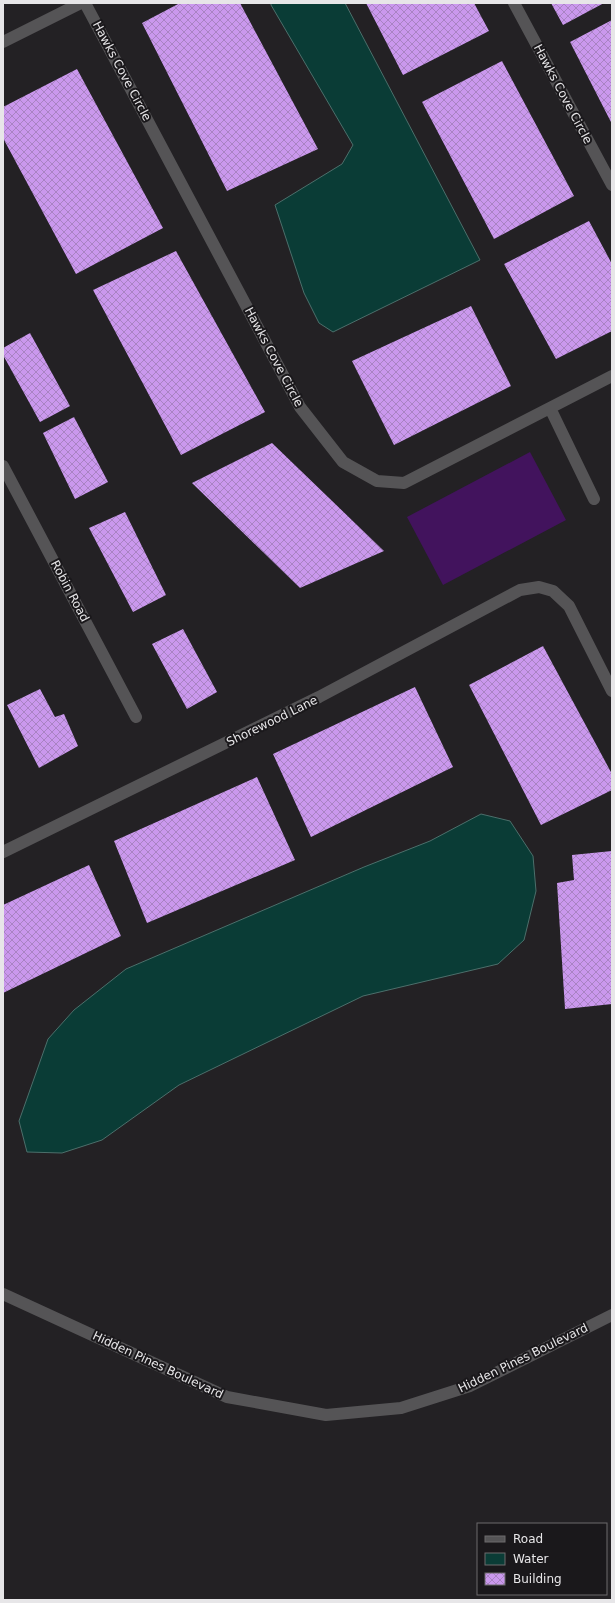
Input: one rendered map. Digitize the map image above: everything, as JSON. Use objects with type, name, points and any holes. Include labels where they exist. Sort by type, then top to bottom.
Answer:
[{"type":"street","points":[[3,42],[81,3]]},
{"type":"street","name":"Hawks Cove Circle","points":[[85,3],[300,407],[343,462],[377,481],[404,483],[612,376]]},
{"type":"street","name":"Hawks Cove Circle","points":[[514,3],[612,185]]},
{"type":"street","points":[[550,408],[594,498]]},
{"type":"street","name":"Robin Road","points":[[3,466],[136,717]]},
{"type":"street","name":"Shorewood Lane","points":[[3,852],[319,698],[520,590],[539,587],[553,591],[569,606],[612,691]]},
{"type":"street","name":"Hidden Pines Boulevard","points":[[5,1299],[227,1397],[326,1415],[401,1408],[470,1386],[612,1315]]},
{"type":"shaded area","points":[[530,452],[566,520],[443,585],[407,517]]},
{"type":"water","points":[[271,3],[345,3],[480,260],[333,332],[319,323],[304,293],[275,205],[342,164],[353,145]]},
{"type":"water","points":[[481,814],[510,821],[533,856],[536,891],[524,940],[498,964],[363,996],[179,1085],[102,1140],[62,1153],[27,1152],[19,1121],[48,1039],[74,1010],[126,969],[364,867],[430,841]]},
{"type":"building","points":[[180,3],[240,3],[318,149],[227,191],[142,23]]},
{"type":"building","points":[[366,3],[474,3],[489,31],[403,75]]},
{"type":"building","points":[[551,3],[604,3],[563,25]]},
{"type":"building","points":[[612,20],[612,124],[570,42]]},
{"type":"building","points":[[502,61],[574,196],[494,239],[422,102]]},
{"type":"building","points":[[77,69],[163,228],[76,274],[3,138],[3,107]]},
{"type":"building","points":[[589,221],[612,264],[612,331],[556,359],[504,264]]},
{"type":"building","points":[[176,251],[265,412],[181,455],[93,290]]},
{"type":"building","points":[[471,306],[511,386],[394,445],[352,361]]},
{"type":"building","points":[[30,333],[70,406],[40,422],[3,355],[3,348]]},
{"type":"building","points":[[74,417],[108,482],[75,499],[43,433]]},
{"type":"building","points":[[272,443],[384,551],[300,588],[192,483]]},
{"type":"building","points":[[125,512],[166,595],[133,612],[89,528]]},
{"type":"building","points":[[183,629],[217,692],[187,709],[152,644]]},
{"type":"building","points":[[543,646],[612,774],[612,790],[541,825],[469,685]]},
{"type":"building","points":[[415,687],[453,767],[311,837],[273,754]]},
{"type":"building","points":[[40,689],[55,717],[64,714],[78,746],[39,768],[7,705]]},
{"type":"building","points":[[257,777],[295,860],[147,923],[114,841]]},
{"type":"building","points":[[612,851],[612,1004],[565,1009],[557,883],[574,880],[572,855]]},
{"type":"building","points":[[89,865],[121,936],[3,993],[3,905]]}]
